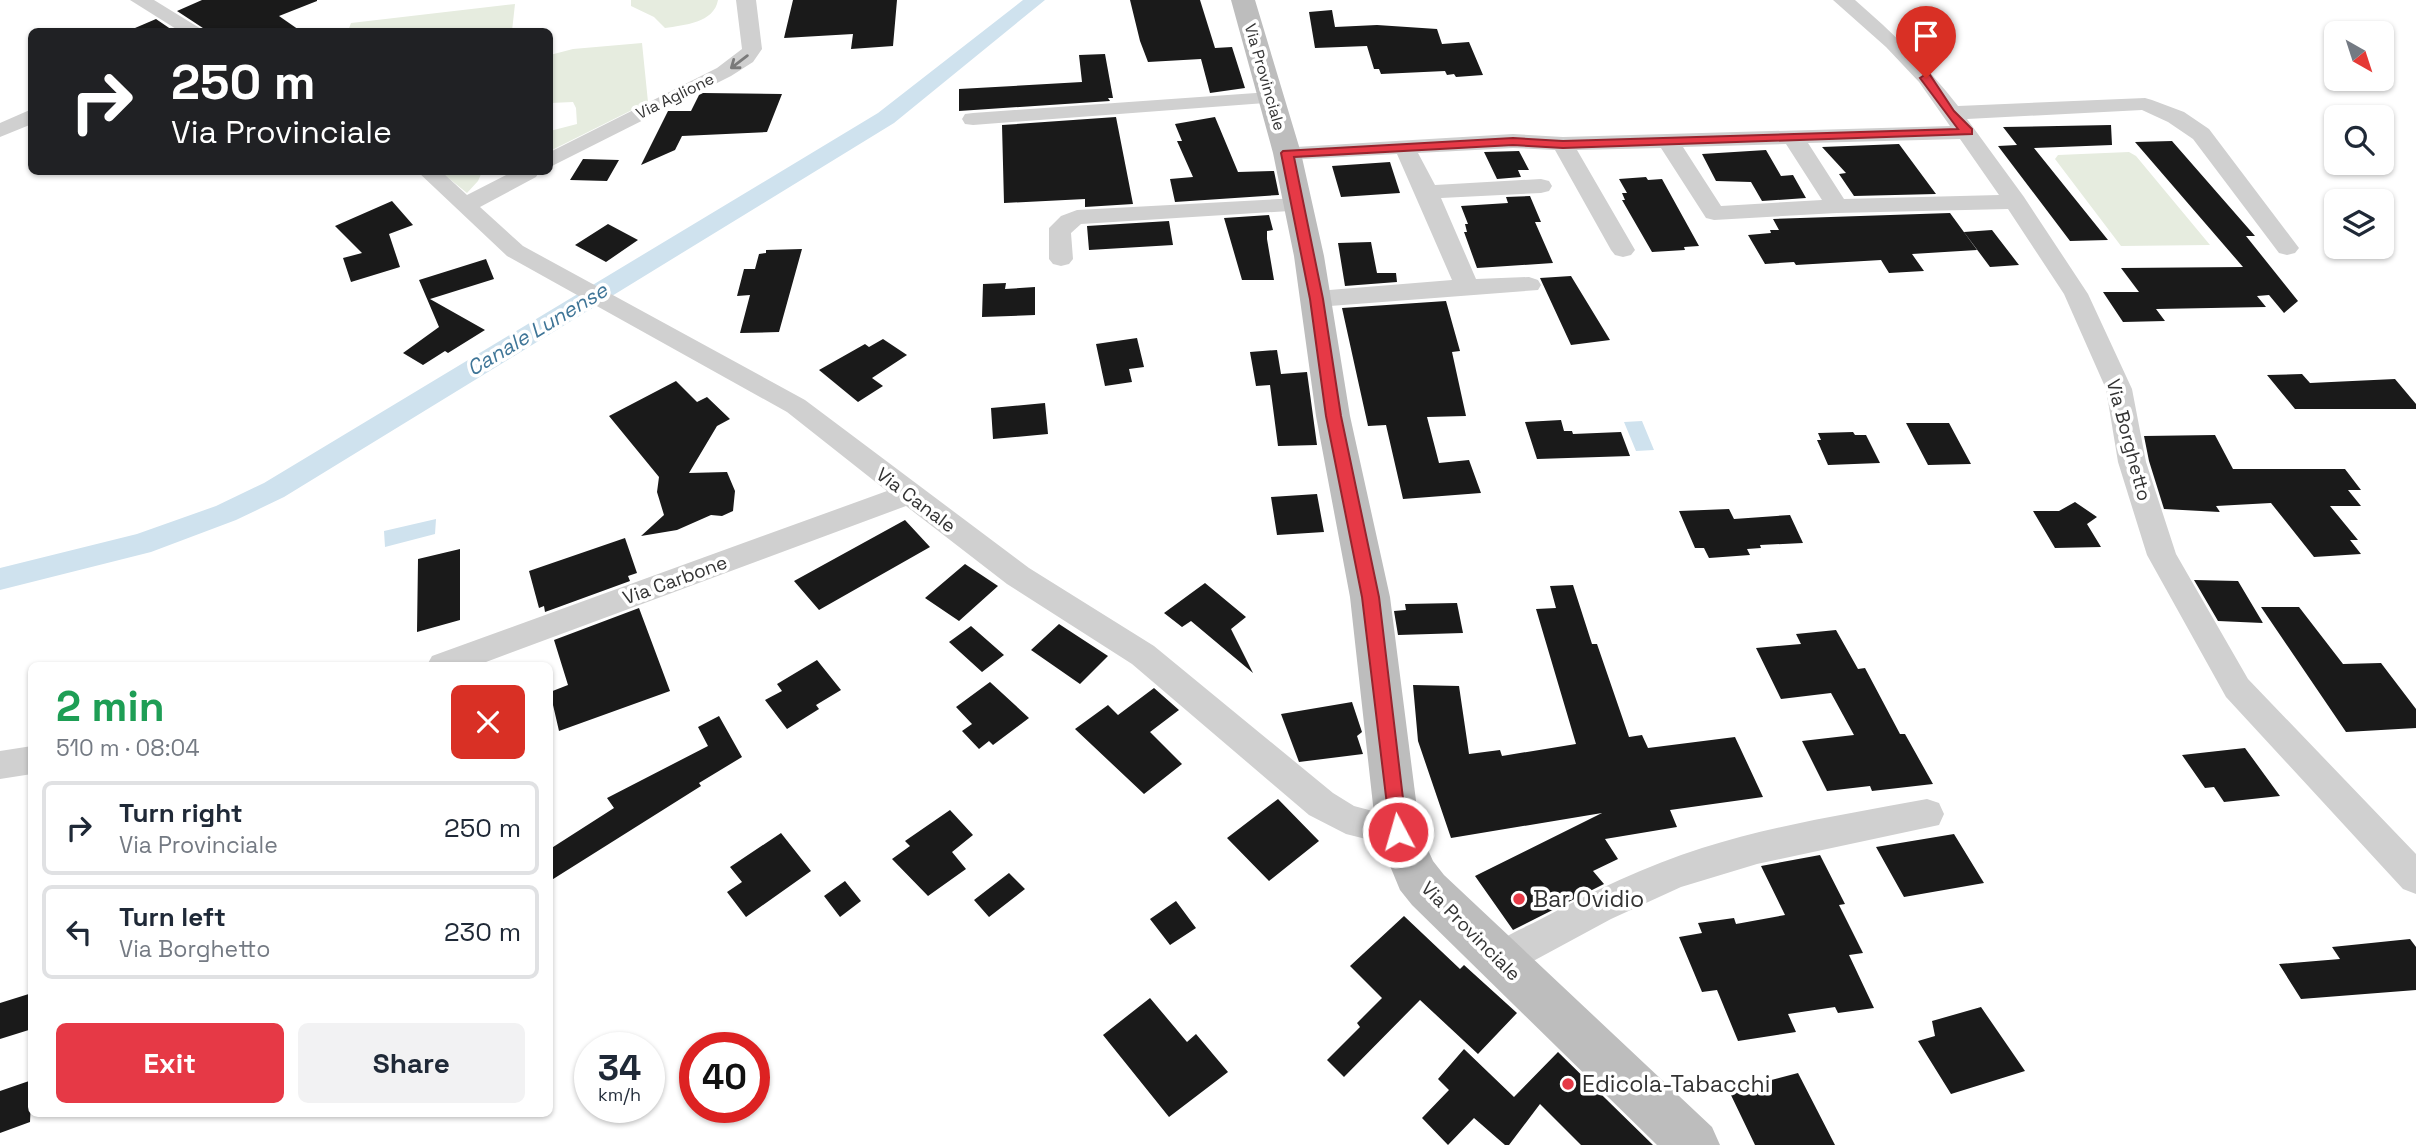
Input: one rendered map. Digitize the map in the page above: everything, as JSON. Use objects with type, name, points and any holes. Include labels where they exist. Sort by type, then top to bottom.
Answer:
[{"type":"street","points":[[139,0],[185,28]]},
{"type":"street","name":"Via Aglione","points":[[553,158],[724,72],[746,58],[752,49],[746,0]]},
{"type":"street","name":"Via Provinciale","points":[[1243,0],[1287,153],[1317,299],[1334,416],[1370,597],[1398,832],[1416,875],[1427,890],[1694,1145]]},
{"type":"street","name":"Via Borghetto","points":[[1843,0],[1926,78],[2015,202],[2082,305],[2119,389],[2132,462],[2162,555],[2237,688],[2416,878]]},
{"type":"street","points":[[973,119],[1270,98]]},
{"type":"street","name":"Via Provinciale","points":[[1287,153],[1513,141],[1563,144],[1792,136],[2145,104],[2176,117],[2201,134],[2287,248]]},
{"type":"street","points":[[0,131],[28,117]]},
{"type":"street","points":[[1792,136],[1837,206]]},
{"type":"street","points":[[1668,141],[1714,213],[1837,206],[2015,202]]},
{"type":"street","points":[[1563,144],[1623,250]]},
{"type":"street","points":[[1404,146],[1427,192],[1467,287]]},
{"type":"street","name":"Via Canale","points":[[432,175],[515,251],[796,406],[1018,576],[1143,655],[1321,804],[1346,819],[1398,832]]},
{"type":"street","points":[[464,206],[522,175]]},
{"type":"street","points":[[1427,192],[1541,186]]},
{"type":"street","points":[[1061,259],[1059,228],[1064,222],[1077,216],[1298,205]]},
{"type":"street","points":[[1317,299],[1529,285]]},
{"type":"street","name":"Via Carbone","points":[[451,662],[908,494]]},
{"type":"street","points":[[0,765],[28,761]]},
{"type":"street","points":[[1500,961],[1618,898],[1702,864],[1809,838],[1927,814]]},
{"type":"shaded area","points":[[631,0],[718,0],[711,14],[697,22],[665,28],[654,17],[631,6]]},
{"type":"shaded area","points":[[515,4],[512,28],[349,28],[351,23]]},
{"type":"shaded area","points":[[642,43],[648,102],[553,150],[553,130],[577,124],[573,102],[553,103],[553,54],[573,49]]},
{"type":"shaded area","points":[[2129,152],[2136,156],[2210,245],[2121,246],[2055,159],[2058,155]]},
{"type":"shaded area","points":[[445,175],[481,175],[467,193]]},
{"type":"water","points":[[1642,421],[1654,450],[1636,451],[1624,422]]},
{"type":"water","points":[[436,519],[435,534],[385,547],[384,531]]},
{"type":"building","points":[[202,0],[317,0],[279,16],[296,28],[203,28],[177,11]]},
{"type":"building","points":[[793,0],[897,0],[893,46],[851,49],[853,34],[784,38]]},
{"type":"building","points":[[1130,0],[1200,0],[1215,48],[1232,47],[1245,88],[1210,93],[1201,59],[1148,62]]},
{"type":"building","points":[[1332,10],[1335,27],[1377,25],[1437,29],[1442,44],[1469,42],[1483,75],[1456,77],[1454,74],[1447,75],[1445,71],[1381,74],[1379,69],[1374,69],[1367,46],[1315,48],[1309,12]]},
{"type":"building","points":[[156,19],[169,28],[135,28]]},
{"type":"building","points":[[1105,54],[1113,98],[1108,98],[1110,101],[959,111],[959,89],[1082,82],[1079,55]]},
{"type":"building","points":[[782,94],[767,132],[682,136],[675,150],[641,165],[668,111],[691,111],[699,95]]},
{"type":"building","points":[[1116,117],[1133,204],[1085,207],[1085,199],[1004,203],[1002,125]]},
{"type":"building","points":[[1215,117],[1238,172],[1274,171],[1279,195],[1175,202],[1170,179],[1193,177],[1177,141],[1182,141],[1175,124]]},
{"type":"building","points":[[2111,125],[2112,145],[2034,148],[2108,240],[2070,241],[1998,146],[2017,145],[2003,127]]},
{"type":"building","points":[[2172,141],[2255,236],[2246,236],[2298,301],[2284,313],[2269,295],[2257,296],[2266,307],[2156,309],[2165,321],[2123,322],[2103,292],[2139,292],[2121,268],[2243,267],[2135,142]]},
{"type":"building","points":[[1899,144],[1936,194],[1854,196],[1839,174],[1846,173],[1822,147]]},
{"type":"building","points":[[1766,150],[1781,176],[1793,175],[1806,198],[1762,201],[1751,182],[1716,181],[1702,154]]},
{"type":"building","points":[[1519,151],[1529,170],[1518,170],[1521,177],[1497,179],[1484,152]]},
{"type":"building","points":[[583,159],[619,160],[607,181],[570,180]]},
{"type":"building","points":[[1390,162],[1400,193],[1341,197],[1332,166]]},
{"type":"building","points":[[1646,177],[1648,180],[1662,179],[1699,246],[1684,247],[1685,250],[1652,252],[1622,200],[1625,200],[1622,193],[1627,193],[1619,179]]},
{"type":"building","points":[[1530,196],[1541,222],[1535,222],[1553,263],[1477,268],[1464,232],[1467,232],[1465,224],[1468,224],[1461,206],[1508,203],[1506,197]]},
{"type":"building","points":[[392,201],[413,225],[389,234],[400,267],[351,282],[343,258],[362,253],[335,226]]},
{"type":"building","points":[[1950,213],[1977,250],[1912,254],[1924,271],[1889,273],[1881,260],[1765,264],[1748,235],[1779,230],[1773,219]]},
{"type":"building","points":[[1269,215],[1273,230],[1267,231],[1267,239],[1274,280],[1242,280],[1224,218]]},
{"type":"building","points":[[1169,221],[1173,245],[1089,250],[1087,226]]},
{"type":"building","points":[[608,224],[638,240],[606,262],[575,245]]},
{"type":"building","points":[[1992,230],[2019,265],[1990,267],[1964,232]]},
{"type":"building","points":[[1371,242],[1377,273],[1396,273],[1397,282],[1345,286],[1338,243]]},
{"type":"building","points":[[802,249],[779,332],[740,333],[750,295],[737,296],[744,269],[755,269],[759,254],[766,253],[766,250]]},
{"type":"building","points":[[486,259],[494,279],[430,299],[485,330],[423,365],[403,353],[439,327],[419,280]]},
{"type":"building","points":[[1571,276],[1610,340],[1571,345],[1540,278]]},
{"type":"building","points":[[1006,283],[1005,289],[1035,287],[1035,315],[982,317],[983,284]]},
{"type":"building","points":[[1446,301],[1460,351],[1452,352],[1466,416],[1427,417],[1439,463],[1469,460],[1481,493],[1403,499],[1386,425],[1368,426],[1342,308]]},
{"type":"building","points":[[1137,338],[1144,367],[1129,369],[1132,382],[1105,386],[1096,344]]},
{"type":"building","points":[[883,339],[907,355],[872,378],[883,386],[858,402],[819,370],[865,344],[869,347]]},
{"type":"building","points":[[1277,350],[1281,374],[1307,372],[1317,445],[1278,446],[1270,385],[1256,386],[1250,352]]},
{"type":"building","points":[[2302,374],[2310,383],[2395,379],[2416,404],[2416,409],[2295,409],[2267,375]]},
{"type":"building","points":[[676,381],[697,402],[707,397],[730,419],[717,426],[689,473],[727,472],[735,491],[733,511],[722,516],[711,515],[677,530],[641,536],[664,515],[657,492],[659,477],[609,416]]},
{"type":"building","points":[[1045,403],[1048,434],[993,439],[991,408]]},
{"type":"building","points":[[1561,420],[1564,431],[1572,431],[1573,434],[1621,432],[1630,456],[1537,459],[1525,422]]},
{"type":"building","points":[[1906,423],[1949,423],[1971,464],[1928,465]]},
{"type":"building","points":[[1853,432],[1855,435],[1866,435],[1880,463],[1828,465],[1817,440],[1821,440],[1818,433]]},
{"type":"building","points":[[2215,435],[2233,469],[2345,469],[2361,490],[2348,490],[2361,506],[2330,506],[2358,540],[2350,540],[2361,554],[2314,557],[2271,503],[2216,506],[2220,512],[2164,509],[2144,436]]},
{"type":"building","points":[[1317,494],[1324,532],[1277,535],[1271,497]]},
{"type":"building","points":[[2075,502],[2097,517],[2087,524],[2101,547],[2055,548],[2033,511],[2059,511]]},
{"type":"building","points":[[1729,509],[1734,519],[1790,515],[1803,543],[1760,545],[1761,548],[1747,549],[1750,555],[1709,558],[1704,548],[1695,548],[1679,511]]},
{"type":"building","points":[[905,520],[930,547],[819,610],[794,581]]},
{"type":"building","points":[[625,538],[637,573],[628,576],[630,581],[545,612],[544,606],[539,608],[529,571]]},
{"type":"building","points":[[460,549],[460,620],[417,632],[418,559]]},
{"type":"building","points":[[965,564],[998,586],[959,621],[925,598]]},
{"type":"building","points":[[2194,580],[2238,581],[2263,623],[2218,621]]},
{"type":"building","points":[[1205,583],[1246,617],[1231,629],[1253,673],[1191,621],[1182,627],[1164,613]]},
{"type":"building","points":[[1573,585],[1592,644],[1597,644],[1629,737],[1642,735],[1648,748],[1735,737],[1763,797],[1670,810],[1677,827],[1605,839],[1618,859],[1593,871],[1604,884],[1513,930],[1475,876],[1602,813],[1451,838],[1418,741],[1413,685],[1459,686],[1469,754],[1500,750],[1502,756],[1576,744],[1536,609],[1556,608],[1550,586]]},
{"type":"building","points":[[1457,603],[1463,633],[1398,635],[1394,611],[1406,610],[1405,604]]},
{"type":"building","points":[[2261,607],[2299,607],[2343,664],[2381,663],[2416,709],[2416,728],[2346,732]]},
{"type":"building","points":[[639,608],[670,691],[559,731],[553,691],[568,685],[554,640]]},
{"type":"building","points":[[1059,624],[1108,656],[1080,684],[1031,650]]},
{"type":"building","points":[[971,626],[1004,655],[982,672],[949,642]]},
{"type":"building","points":[[1836,630],[1858,669],[1865,668],[1900,734],[1905,734],[1933,784],[1872,791],[1870,786],[1827,791],[1802,741],[1854,735],[1831,693],[1781,699],[1756,648],[1801,644],[1796,634]]},
{"type":"building","points":[[817,660],[841,690],[816,705],[819,709],[787,729],[765,700],[782,691],[777,684]]},
{"type":"building","points":[[990,682],[1029,718],[993,745],[989,741],[979,749],[962,731],[972,724],[956,707]]},
{"type":"building","points":[[1154,688],[1179,710],[1150,732],[1182,764],[1144,794],[1075,729],[1108,705],[1118,715]]},
{"type":"building","points":[[1352,702],[1362,732],[1357,736],[1363,754],[1299,762],[1281,714]]},
{"type":"building","points":[[719,716],[742,757],[699,783],[701,786],[553,879],[553,847],[614,808],[607,798],[708,746],[698,727]]},
{"type":"building","points":[[2245,748],[2280,796],[2224,802],[2214,787],[2205,788],[2182,755]]},
{"type":"building","points":[[1278,799],[1319,841],[1269,881],[1227,838]]},
{"type":"building","points":[[950,810],[973,835],[952,852],[966,869],[928,896],[892,859],[910,846],[905,841]]},
{"type":"building","points":[[781,833],[811,871],[746,917],[727,892],[742,882],[730,867]]},
{"type":"building","points":[[1954,834],[1984,883],[1904,897],[1876,847]]},
{"type":"building","points":[[1820,855],[1845,904],[1839,905],[1863,953],[1849,955],[1874,1008],[1838,1013],[1835,1007],[1788,1014],[1796,1032],[1738,1041],[1717,990],[1702,992],[1679,937],[1702,933],[1698,923],[1734,918],[1736,924],[1785,915],[1761,866]]},
{"type":"building","points":[[1009,873],[1025,889],[989,917],[974,900]]},
{"type":"building","points":[[845,881],[861,901],[840,917],[824,896]]},
{"type":"building","points":[[1176,901],[1196,928],[1170,945],[1150,919]]},
{"type":"building","points":[[1404,916],[1460,969],[1464,965],[1517,1013],[1478,1054],[1420,1000],[1344,1077],[1327,1060],[1360,1027],[1357,1023],[1382,998],[1350,966]]},
{"type":"building","points":[[2410,939],[2416,947],[2416,990],[2301,999],[2279,964],[2340,959],[2332,947]]},
{"type":"building","points":[[28,994],[28,1030],[0,1039],[0,1003]]},
{"type":"building","points":[[1150,998],[1187,1042],[1196,1034],[1228,1072],[1169,1117],[1103,1035]]},
{"type":"building","points":[[1981,1007],[2025,1071],[1951,1094],[1918,1041],[1935,1036],[1932,1021]]},
{"type":"building","points":[[1464,1049],[1514,1097],[1558,1052],[1653,1145],[1581,1145],[1540,1104],[1509,1145],[1505,1145],[1474,1118],[1448,1145],[1422,1118],[1449,1090],[1438,1079]]},
{"type":"building","points":[[1798,1073],[1835,1145],[1755,1145],[1729,1091]]},
{"type":"building","points":[[28,1081],[30,1122],[0,1133],[0,1091]]},
{"type":"waterway","name":"Canale Lunense","points":[[0,579],[141,544],[226,513],[274,490],[886,118],[1035,0]]},
{"type":"place","name":"Bar Ovidio","points":[[1519,899]]},
{"type":"place","name":"Edicola-Tabacchi","points":[[1568,1084]]},
{"type":"route","points":[[1398,832],[1370,597],[1334,416],[1309,256],[1287,153],[1513,141],[1563,144],[1968,132],[1950,113],[1926,78]]}]
